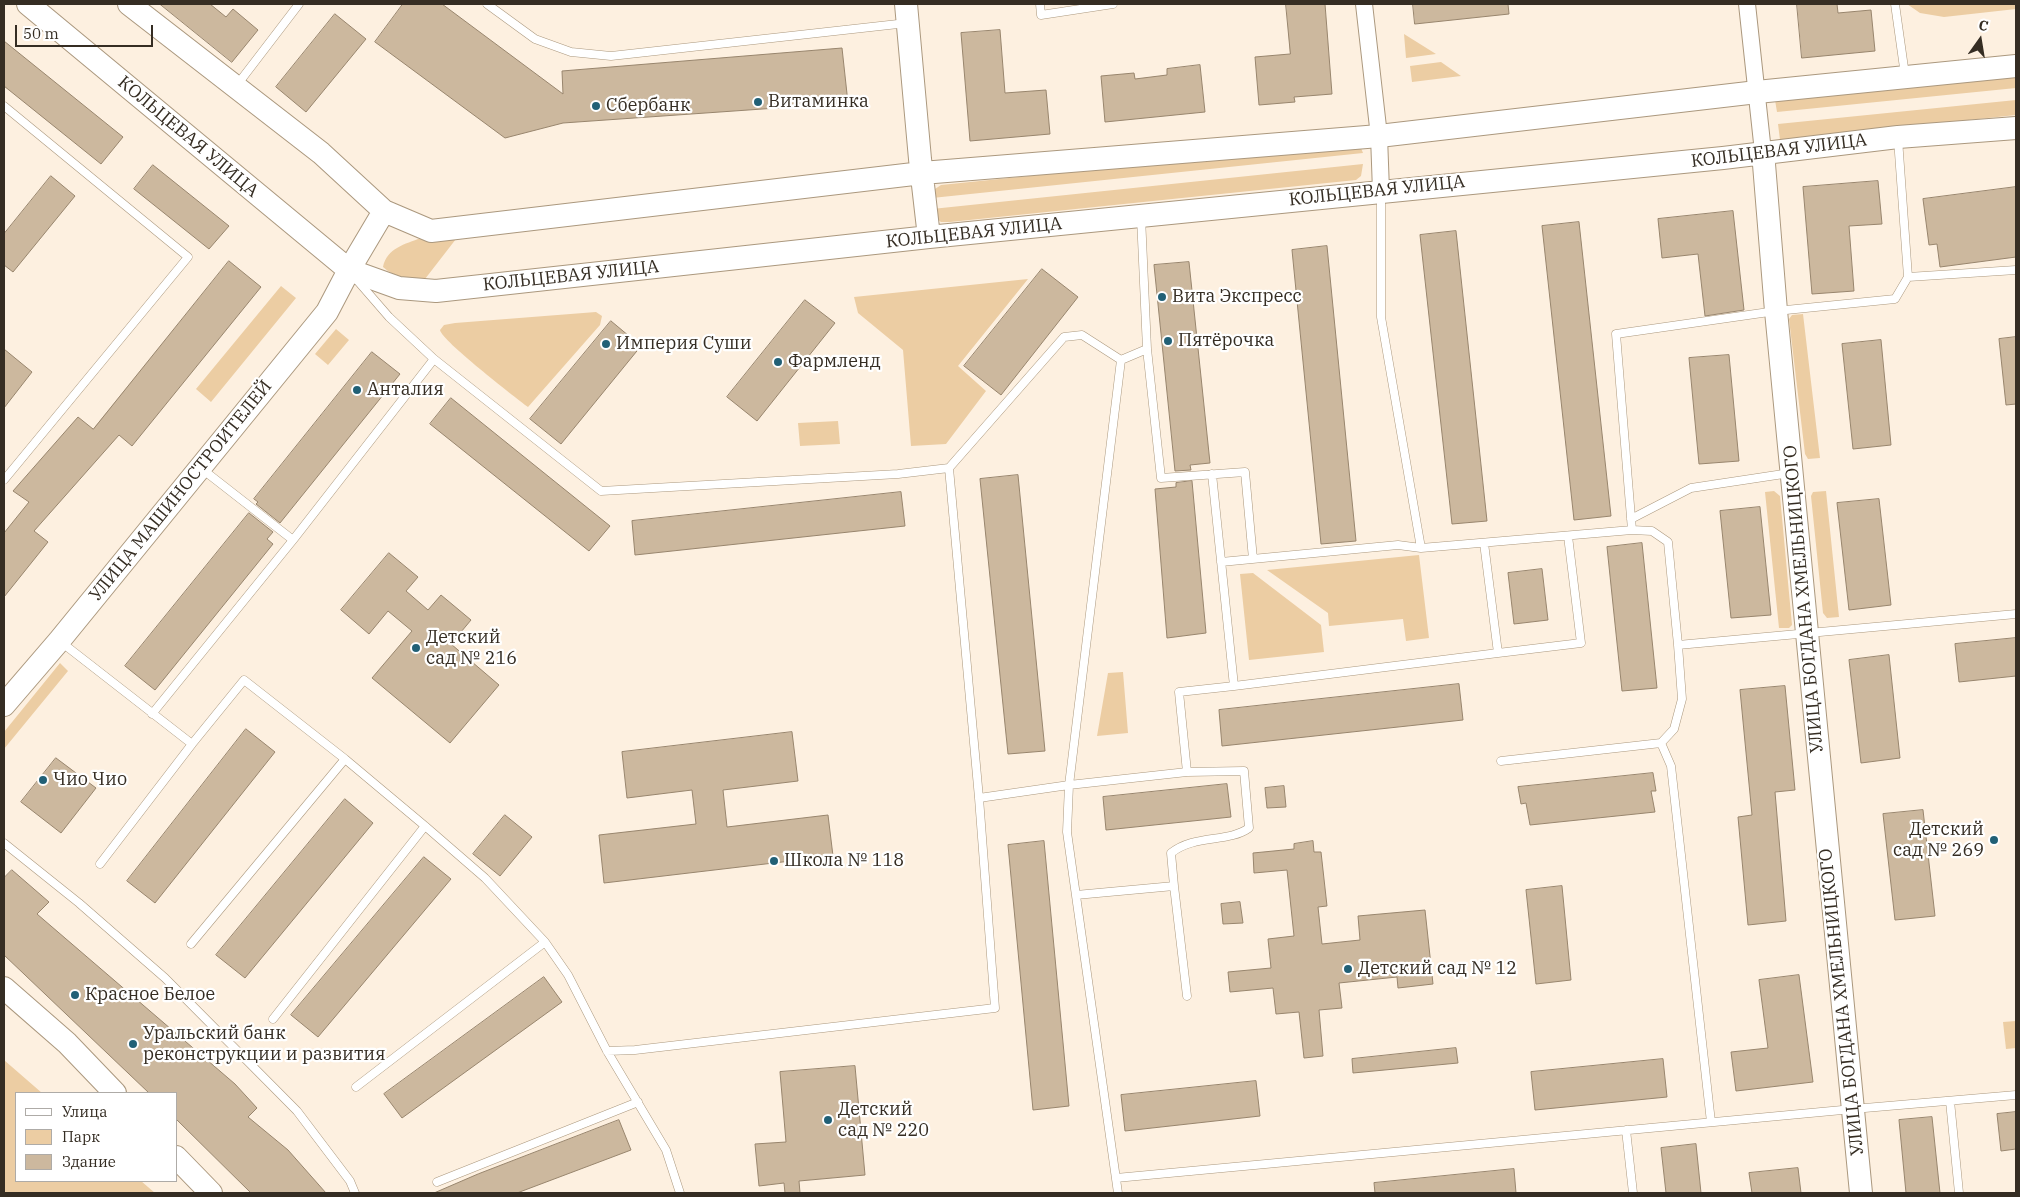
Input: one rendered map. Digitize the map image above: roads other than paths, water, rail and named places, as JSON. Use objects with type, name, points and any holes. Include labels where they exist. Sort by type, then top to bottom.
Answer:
[{"type":"main road","name":"КОЛЬЦЕВАЯ УЛИЦА","points":[[28,4],[348,270],[400,288],[436,291],[1141,215],[1723,158],[1898,137],[2016,128]]},
{"type":"main road","points":[[129,4],[321,153],[384,211],[431,231],[922,173],[1379,136],[1756,92],[2016,66]]},
{"type":"main road","points":[[907,13],[930,237]]},
{"type":"main road","name":"УЛИЦА БОГДАНА ХМЕЛЬНИЦКОГО","points":[[1763,152],[1776,311],[1861,1193]]},
{"type":"main road","name":"УЛИЦА МАШИНОСТРОИТЕЛЕЙ","points":[[4,705],[201,468],[327,312],[348,270],[384,211]]},
{"type":"main road","points":[[4,988],[67,1043],[114,1092]]},
{"type":"main road","points":[[178,1159],[211,1193]]},
{"type":"street","points":[[1364,4],[1379,136],[1381,191]]},
{"type":"street","name":"УЛИЦА БОГДАНА ХМЕЛЬНИЦКОГО","points":[[1747,4],[1763,152]]},
{"type":"lane","points":[[236,86],[299,4]]},
{"type":"lane","points":[[487,4],[535,39],[571,52],[611,56],[907,13]]},
{"type":"lane","points":[[1040,4],[1041,15],[1113,4]]},
{"type":"lane","points":[[1895,4],[1905,77]]},
{"type":"lane","points":[[4,106],[188,257],[4,480]]},
{"type":"lane","points":[[1632,530],[1616,334],[1776,311],[1895,299],[1908,277],[1898,137]]},
{"type":"lane","points":[[1381,191],[1381,317],[1421,548]]},
{"type":"lane","points":[[1141,215],[1147,348],[1161,478],[1245,472],[1254,558]]},
{"type":"lane","points":[[348,270],[389,317],[434,359],[601,491],[898,474],[949,468],[1064,337],[1082,335],[1121,360]]},
{"type":"lane","points":[[1908,277],[2016,270]]},
{"type":"lane","points":[[1121,360],[1147,348]]},
{"type":"lane","points":[[152,714],[434,359]]},
{"type":"lane","points":[[1118,1193],[1067,832],[1069,785],[1121,360]]},
{"type":"lane","points":[[201,468],[292,540]]},
{"type":"lane","points":[[607,1051],[635,1050],[995,1008],[979,798],[949,468]]},
{"type":"lane","points":[[1631,519],[1691,488],[1792,473]]},
{"type":"lane","points":[[1212,474],[1234,686]]},
{"type":"lane","points":[[1222,562],[1398,545],[1421,548],[1632,530],[1652,531],[1668,542],[1682,699],[1674,729],[1661,743],[1501,761]]},
{"type":"lane","points":[[1187,772],[1179,692],[1581,643],[1568,536]]},
{"type":"lane","points":[[1484,543],[1498,653]]},
{"type":"lane","points":[[1678,645],[2016,614]]},
{"type":"lane","points":[[59,640],[192,744]]},
{"type":"lane","points":[[100,864],[192,744],[244,680],[346,759],[485,878],[545,942],[568,975],[607,1051],[666,1150],[680,1193]]},
{"type":"lane","points":[[1661,743],[1671,766],[1711,1122]]},
{"type":"lane","points":[[191,944],[346,759]]},
{"type":"lane","points":[[979,798],[1069,785],[1187,772],[1244,771],[1249,828],[1243,832],[1200,840],[1181,846],[1171,854],[1186,996]]},
{"type":"lane","points":[[274,1019],[425,826]]},
{"type":"lane","points":[[4,843],[79,903],[165,978],[297,1110],[350,1182],[355,1193]]},
{"type":"lane","points":[[1076,895],[1174,886]]},
{"type":"lane","points":[[356,1087],[545,942]]},
{"type":"lane","points":[[1116,1178],[2016,1095]]},
{"type":"lane","points":[[1950,1101],[1959,1193]]},
{"type":"lane","points":[[438,1182],[638,1102]]},
{"type":"lane","points":[[1626,1130],[1633,1193]]},
{"type":"place","name":"Витаминка","points":[[758,102]]},
{"type":"place","name":"Сбербанк","points":[[596,106]]},
{"type":"place","name":"Вита Экспресс","points":[[1162,297]]},
{"type":"place","name":"Пятёрочка","points":[[1168,341]]},
{"type":"place","name":"Империя Суши","points":[[606,344]]},
{"type":"place","name":"Фармленд","points":[[778,362]]},
{"type":"place","name":"Анталия","points":[[357,390]]},
{"type":"place","name":"Детский сад № 216","points":[[416,648]]},
{"type":"place","name":"Чио Чио","points":[[43,780]]},
{"type":"place","name":"Детский сад № 269","points":[[1994,840]]},
{"type":"place","name":"Школа № 118","points":[[774,861]]},
{"type":"place","name":"Детский сад № 12","points":[[1348,969]]},
{"type":"place","name":"Красное Белое","points":[[75,995]]},
{"type":"place","name":"Уральский банк реконструкции и развития","points":[[133,1044]]},
{"type":"place","name":"Детский сад № 220","points":[[828,1120]]}]
